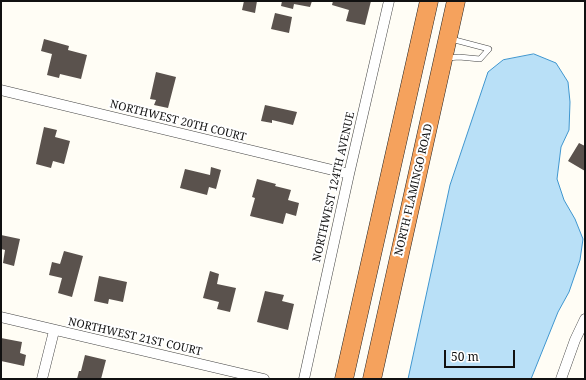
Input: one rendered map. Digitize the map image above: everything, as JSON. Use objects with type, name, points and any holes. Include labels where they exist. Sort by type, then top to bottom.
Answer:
[{"type":"highway","points":[[344,379],[429,1]]},
{"type":"highway","name":"NORTH FLAMINGO ROAD","points":[[372,379],[456,1]]},
{"type":"street","name":"NORTHWEST 124TH AVENUE","points":[[304,379],[389,1]]},
{"type":"street","name":"NORTHWEST 20TH COURT","points":[[1,90],[349,174]]},
{"type":"street","name":"NORTHWEST 21ST COURT","points":[[1,317],[54,331],[264,379]]},
{"type":"street","points":[[561,379],[575,340],[585,319]]},
{"type":"street","points":[[42,379],[54,331]]},
{"type":"lane","points":[[444,58],[480,58],[489,49],[448,39]]},
{"type":"water","points":[[534,54],[556,63],[568,82],[570,102],[569,130],[561,147],[557,179],[564,200],[575,219],[583,239],[580,260],[569,292],[558,312],[531,379],[408,379],[450,185],[488,72],[503,60]]},
{"type":"building","points":[[244,1],[257,1],[255,13],[242,10]]},
{"type":"building","points":[[282,1],[312,1],[310,7],[294,4],[293,9],[281,6]]},
{"type":"building","points":[[333,1],[371,1],[365,25],[346,21],[349,10],[332,5]]},
{"type":"building","points":[[275,13],[292,17],[289,33],[271,29]]},
{"type":"building","points":[[44,39],[69,46],[68,50],[87,55],[81,79],[60,74],[59,78],[47,75],[52,54],[41,51]]},
{"type":"building","points":[[156,72],[176,77],[168,108],[154,105],[156,100],[150,99]]},
{"type":"building","points":[[265,105],[297,112],[293,125],[272,120],[272,123],[261,121]]},
{"type":"building","points":[[44,127],[57,130],[55,137],[70,141],[64,164],[53,161],[51,168],[36,164]]},
{"type":"building","points":[[579,143],[585,146],[585,171],[568,161]]},
{"type":"building","points":[[211,167],[221,170],[216,189],[209,187],[207,195],[180,188],[185,169],[210,175]]},
{"type":"building","points":[[257,179],[291,190],[288,200],[299,203],[296,216],[286,213],[283,224],[250,216],[255,198],[252,197]]},
{"type":"building","points":[[1,235],[20,239],[14,266],[3,263],[5,250],[1,249]]},
{"type":"building","points":[[64,251],[83,256],[72,297],[58,293],[62,278],[49,275],[52,262],[60,264]]},
{"type":"building","points":[[210,271],[219,274],[217,284],[236,288],[230,312],[217,309],[219,302],[203,298]]},
{"type":"building","points":[[99,276],[127,282],[123,302],[109,299],[108,304],[94,301]]},
{"type":"building","points":[[265,291],[284,295],[282,301],[294,304],[288,330],[257,322]]},
{"type":"building","points":[[1,338],[22,342],[20,353],[26,355],[24,366],[1,361]]},
{"type":"building","points":[[85,355],[106,360],[101,379],[77,379],[79,371],[81,371]]}]
